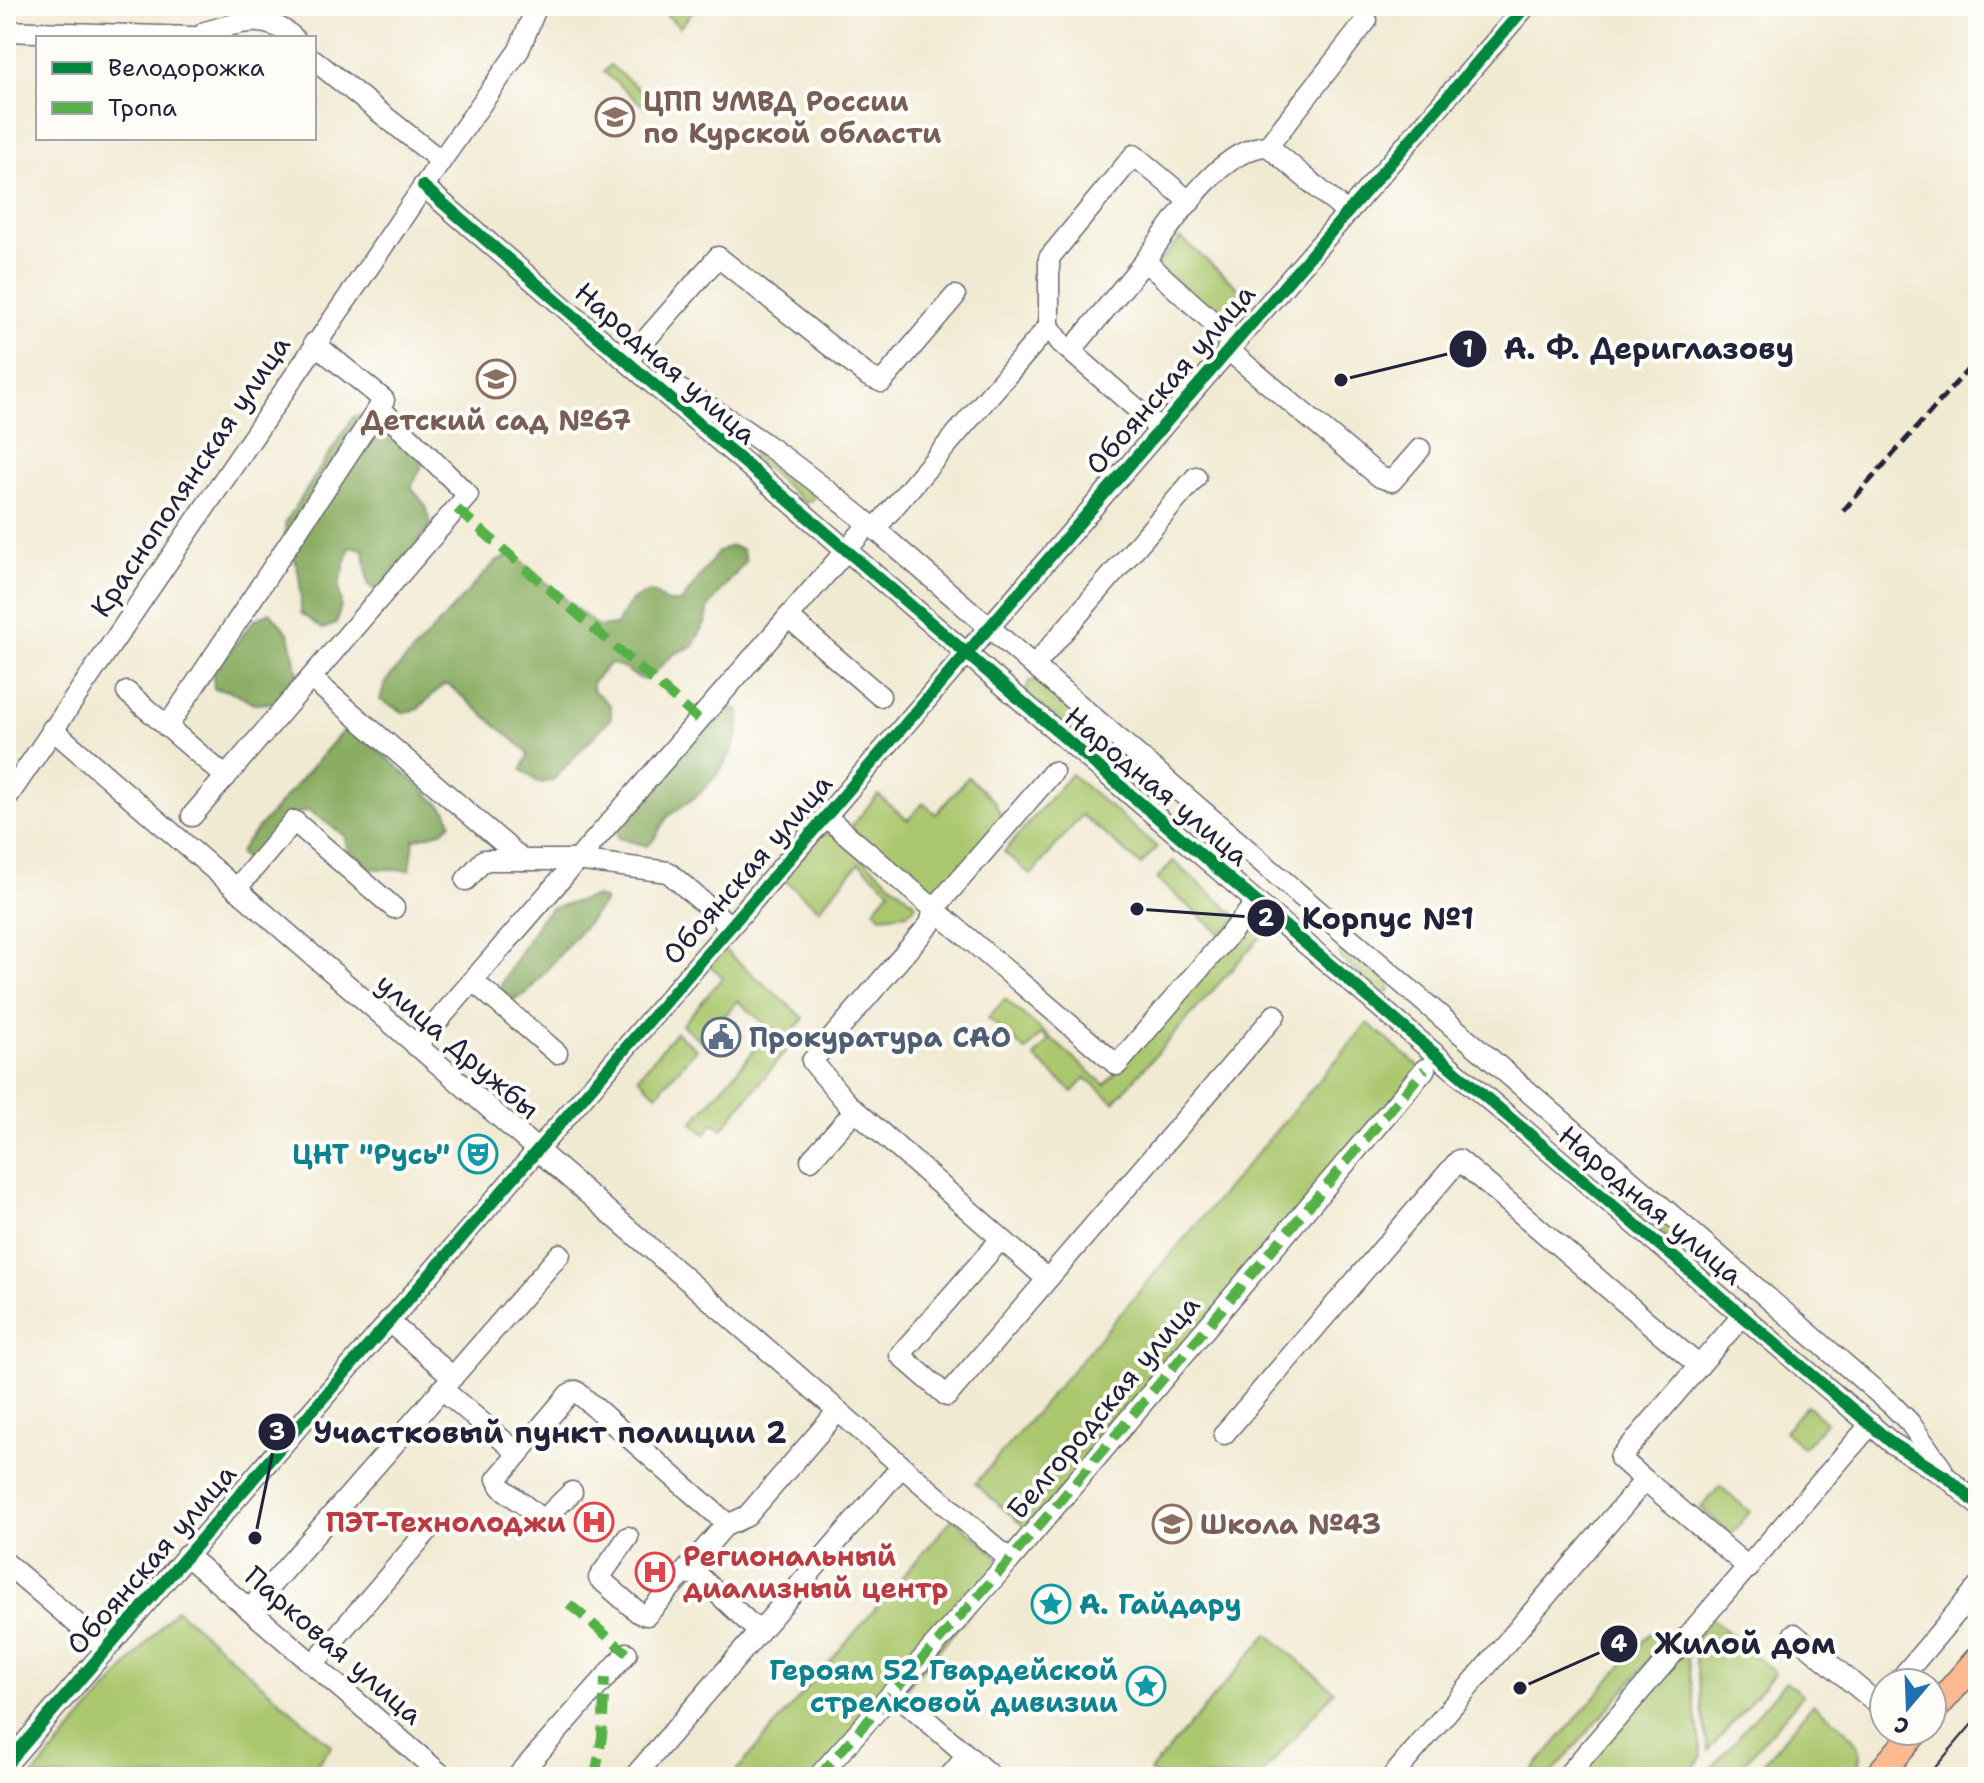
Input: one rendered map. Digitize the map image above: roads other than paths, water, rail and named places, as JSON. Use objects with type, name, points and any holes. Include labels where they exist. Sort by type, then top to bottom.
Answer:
[{"type":"main road","points":[[1948,1694],[1978,1659]]},
{"type":"main road","points":[[1877,1777],[1901,1747]]},
{"type":"street","points":[[423,186],[519,50],[536,8],[533,6]]},
{"type":"street","name":"Обоянская улица","points":[[6,1765],[1526,6]]},
{"type":"street","points":[[1268,146],[1367,20]]},
{"type":"street","points":[[194,35],[257,21],[285,30],[292,36]]},
{"type":"street","points":[[6,31],[203,36]]},
{"type":"street","points":[[317,60],[441,161]]},
{"type":"street","points":[[1071,351],[1206,181],[1251,146],[1268,146],[1346,212]]},
{"type":"street","points":[[1159,428],[1071,351],[1049,326],[1049,258],[1128,158],[1134,155],[1190,202]]},
{"type":"street","name":"Краснополянская улица","points":[[6,799],[423,186]]},
{"type":"street","name":"Народная улица","points":[[423,186],[966,654],[1871,1424],[1949,1479],[1978,1505]]},
{"type":"street","points":[[628,360],[718,257],[868,376],[882,382],[955,296]]},
{"type":"street","points":[[1145,261],[1231,345],[1380,477],[1392,481],[1420,449]]},
{"type":"street","points":[[416,1046],[846,550],[872,527],[1049,326]]},
{"type":"street","points":[[167,727],[384,400],[314,343]]},
{"type":"street","name":"Народная улица","points":[[628,360],[715,408],[776,448],[872,527],[1892,1405],[1910,1423],[1949,1479]]},
{"type":"street","points":[[192,816],[468,495],[379,407]]},
{"type":"street","points":[[1034,666],[1196,477]]},
{"type":"street","points":[[788,617],[880,696]]},
{"type":"street","points":[[311,678],[523,860]]},
{"type":"street","points":[[127,692],[226,777]]},
{"type":"street","name":"улица Дружбы","points":[[52,729],[1010,1560]]},
{"type":"street","points":[[1047,1279],[855,1110],[812,1061],[930,924],[934,909],[1053,772]]},
{"type":"street","points":[[825,816],[1117,1065],[1257,902]]},
{"type":"street","points":[[236,889],[294,821],[394,908]]},
{"type":"street","points":[[466,880],[484,860],[577,860],[668,872],[730,926]]},
{"type":"street","points":[[473,981],[557,1053]]},
{"type":"street","points":[[1001,1239],[900,1355],[947,1396],[1275,1015]]},
{"type":"street","name":"Белгородская улица","points":[[818,1777],[1010,1560],[1425,1069]]},
{"type":"street","points":[[811,1160],[855,1110]]},
{"type":"street","points":[[1224,1434],[1459,1160],[1699,1366]]},
{"type":"street","points":[[250,1609],[560,1254]]},
{"type":"street","points":[[1743,1315],[1620,1458],[1749,1568]]},
{"type":"street","points":[[388,1321],[518,1453]]},
{"type":"street","points":[[572,1492],[548,1518],[538,1518],[498,1482],[498,1477],[569,1394],[579,1391],[721,1517],[723,1527]]},
{"type":"street","points":[[1566,1777],[1871,1424],[1869,1416],[1873,1407],[1881,1403],[1892,1405]]},
{"type":"street","points":[[628,1537],[599,1578],[641,1615],[650,1614],[723,1527],[747,1516],[838,1411]]},
{"type":"street","points":[[634,1777],[902,1466]]},
{"type":"street","points":[[1392,1777],[1645,1480]]},
{"type":"street","points":[[313,1664],[430,1528]]},
{"type":"street","name":"Парковая улица","points":[[186,1555],[444,1777]]},
{"type":"street","points":[[6,1563],[105,1648]]},
{"type":"street","points":[[685,1573],[698,1575],[759,1632]]},
{"type":"street","points":[[1910,1667],[1978,1587]]},
{"type":"street","points":[[1794,1634],[1868,1693]]},
{"type":"street","points":[[517,1777],[627,1653]]},
{"type":"street","points":[[906,1702],[992,1777]]},
{"type":"street","points":[[949,1777],[967,1756]]},
{"type":"tram line","points":[[1927,1777],[1978,1717]]},
{"type":"railway","points":[[1843,511],[1978,358]]},
{"type":"place","name":"ЦПП УМВД России по Курской области","points":[[615,117]]},
{"type":"place","name":"Детский сад №67","points":[[496,379]]},
{"type":"place","name":"А. Ф. Дериглазову","points":[[1341,380]]},
{"type":"place","name":"Корпус №1","points":[[1137,909]]},
{"type":"place","name":"Прокуратура САО","points":[[721,1037]]},
{"type":"place","name":"ЦНТ \"Русь\"","points":[[478,1154]]},
{"type":"place","name":"ПЭТ-Технолоджи","points":[[594,1522]]},
{"type":"place","name":"Школа №43","points":[[1172,1524]]},
{"type":"place","name":"Участковый пункт полиции 2","points":[[255,1538]]},
{"type":"place","name":"Региональный диализный центр","points":[[655,1572]]},
{"type":"place","name":"А. Гайдару","points":[[1051,1604]]},
{"type":"place","name":"Героям 52 Гвардейской стрелковой дивизии","points":[[1146,1686]]},
{"type":"place","name":"Жилой дом","points":[[1520,1688]]}]
